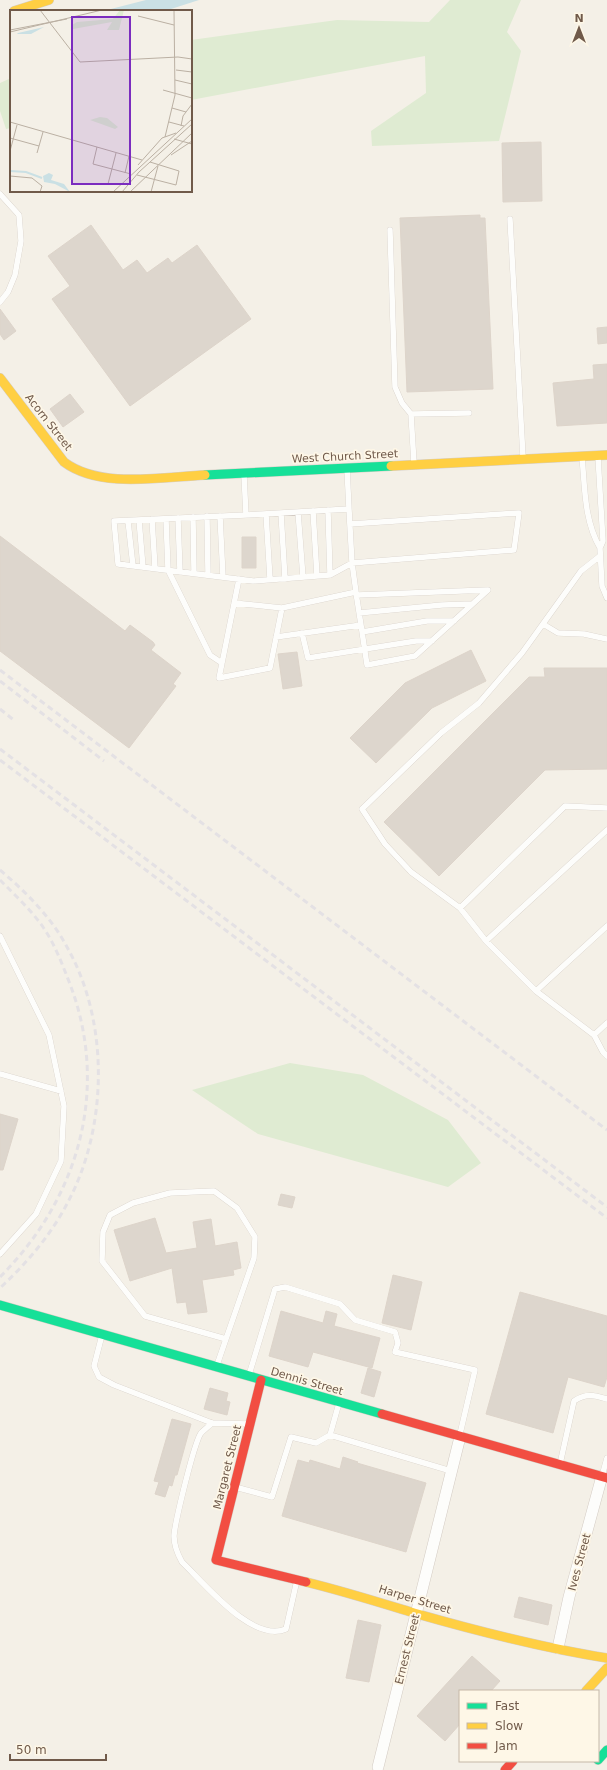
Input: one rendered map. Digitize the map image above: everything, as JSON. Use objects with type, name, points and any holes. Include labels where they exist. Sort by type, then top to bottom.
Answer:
[{"type":"main road","points":[[16,10],[49,0]]},
{"type":"main road","name":"Acorn Street","points":[[0,378],[64,462],[84,475]]},
{"type":"main road","name":"West Church Street","points":[[84,475],[110,479],[602,456]]},
{"type":"main road","name":"Dennis Street","points":[[0,1305],[248,1377],[604,1477]]},
{"type":"main road","name":"Margaret Street","points":[[216,1560],[261,1380]]},
{"type":"main road","name":"Harper Street","points":[[216,1560],[349,1592],[415,1613],[498,1635],[607,1658]]},
{"type":"main road","points":[[588,1690],[607,1668]]},
{"type":"main road","points":[[588,1690],[607,1673]]},
{"type":"main road","points":[[599,1759],[607,1750]]},
{"type":"main road","points":[[505,1770],[513,1762]]},
{"type":"street","name":"Ernest Street","points":[[378,1767],[415,1613],[460,1437]]},
{"type":"street","name":"Ives Street","points":[[558,1648],[568,1603],[604,1477]]},
{"type":"lane","points":[[0,194],[19,215],[21,241],[15,275],[8,292],[0,302]]},
{"type":"lane","points":[[510,220],[524,460]]},
{"type":"lane","points":[[390,230],[395,387],[402,403],[411,414],[414,465]]},
{"type":"lane","points":[[411,414],[469,413]]},
{"type":"lane","points":[[602,456],[603,541],[600,548],[600,556],[602,586],[607,598]]},
{"type":"lane","points":[[582,457],[586,512],[594,538],[600,548]]},
{"type":"lane","points":[[234,604],[282,608],[356,593],[488,590],[415,656],[367,665],[364,648],[362,632],[356,593],[352,563],[348,468]]},
{"type":"lane","points":[[244,473],[246,514]]},
{"type":"lane","points":[[349,509],[114,521],[118,564],[253,581],[330,575],[352,563],[514,550],[520,513],[350,524]]},
{"type":"lane","points":[[328,510],[330,575]]},
{"type":"lane","points":[[313,511],[317,576]]},
{"type":"lane","points":[[298,512],[303,577]]},
{"type":"lane","points":[[282,513],[285,578]]},
{"type":"lane","points":[[266,514],[270,579]]},
{"type":"lane","points":[[207,516],[208,575]]},
{"type":"lane","points":[[220,516],[223,577]]},
{"type":"lane","points":[[193,517],[194,573]]},
{"type":"lane","points":[[178,518],[180,572]]},
{"type":"lane","points":[[152,519],[155,568]]},
{"type":"lane","points":[[166,519],[168,570],[210,655],[222,662]]},
{"type":"lane","points":[[128,520],[133,566]]},
{"type":"lane","points":[[139,520],[143,567]]},
{"type":"lane","points":[[600,556],[581,571],[522,653],[479,703],[441,733],[362,809],[385,844],[411,872],[460,908],[486,941],[536,991],[594,1035],[603,1052],[607,1056]]},
{"type":"lane","points":[[240,579],[219,678],[270,668],[282,608]]},
{"type":"lane","points":[[359,613],[442,605],[472,604]]},
{"type":"lane","points":[[362,632],[427,621],[454,621]]},
{"type":"lane","points":[[543,624],[558,633],[584,634],[607,639]]},
{"type":"lane","points":[[276,637],[361,625]]},
{"type":"lane","points":[[302,633],[308,658],[364,648],[416,641],[432,641]]},
{"type":"lane","points":[[460,908],[565,806],[607,808]]},
{"type":"lane","points":[[486,941],[607,830]]},
{"type":"lane","points":[[536,991],[607,926]]},
{"type":"lane","points":[[0,936],[49,1035],[64,1106],[61,1160],[36,1214],[0,1254]]},
{"type":"lane","points":[[594,1035],[607,1023]]},
{"type":"lane","points":[[0,1074],[61,1092]]},
{"type":"lane","points":[[217,1368],[254,1258],[255,1237],[237,1208],[214,1191],[170,1192],[133,1203],[110,1215],[103,1232],[102,1261],[145,1316],[226,1339]]},
{"type":"lane","points":[[248,1377],[275,1289],[285,1287],[340,1304],[355,1320],[395,1332],[398,1343],[395,1352],[475,1370],[460,1437]]},
{"type":"lane","points":[[102,1335],[94,1366],[99,1377],[114,1385],[212,1423],[250,1424]]},
{"type":"lane","points":[[560,1465],[574,1401],[582,1395],[595,1395],[607,1399]]},
{"type":"lane","points":[[234,1487],[272,1497],[291,1437],[316,1444],[330,1435],[339,1402]]},
{"type":"lane","points":[[212,1423],[201,1434],[195,1449],[174,1534],[176,1551],[182,1562],[237,1616],[256,1628],[269,1632],[279,1632],[286,1629],[297,1580]]},
{"type":"lane","points":[[330,1435],[451,1471]]},
{"type":"lane","points":[[604,1477],[607,1458]]},
{"type":"green space","points":[[450,0],[521,0],[507,32],[521,51],[499,141],[372,146],[371,131],[426,93],[425,56],[192,100],[192,40],[337,20],[429,22]]},
{"type":"green space","points":[[10,78],[10,128],[6,129],[0,111],[0,83]]},
{"type":"green space","points":[[290,1063],[363,1075],[448,1120],[481,1163],[448,1187],[258,1134],[192,1090]]},
{"type":"shaded area","points":[[146,0],[199,0],[171,9],[107,10]]},
{"type":"building","points":[[541,142],[542,201],[503,202],[502,143]]},
{"type":"building","points":[[480,215],[480,218],[485,218],[493,389],[407,392],[400,218]]},
{"type":"building","points":[[91,225],[123,270],[137,260],[147,273],[168,258],[172,263],[197,245],[251,319],[130,406],[52,299],[70,286],[48,256]]},
{"type":"building","points":[[0,309],[16,331],[4,340],[0,334]]},
{"type":"building","points":[[607,327],[607,343],[598,344],[597,328]]},
{"type":"building","points":[[607,364],[607,423],[557,426],[553,383],[594,379],[593,365]]},
{"type":"building","points":[[70,394],[84,412],[63,427],[50,409]]},
{"type":"building","points":[[0,536],[125,631],[130,625],[153,642],[155,645],[151,650],[181,673],[173,684],[176,686],[129,748],[0,651]]},
{"type":"building","points":[[242,537],[256,537],[256,568],[242,568]]},
{"type":"building","points":[[471,650],[486,681],[432,708],[376,763],[350,738],[405,683]]},
{"type":"building","points":[[297,652],[302,686],[283,689],[278,654]]},
{"type":"building","points":[[544,668],[607,668],[607,769],[545,770],[439,876],[384,822],[529,677],[545,677]]},
{"type":"building","points":[[0,1114],[18,1119],[3,1170],[0,1170]]},
{"type":"building","points":[[281,1194],[295,1197],[292,1208],[278,1205]]},
{"type":"building","points":[[155,1218],[166,1253],[197,1248],[193,1222],[211,1219],[215,1246],[237,1242],[241,1268],[233,1270],[234,1275],[202,1280],[207,1312],[188,1314],[186,1302],[177,1303],[172,1268],[130,1281],[114,1230]]},
{"type":"building","points":[[393,1275],[422,1282],[411,1330],[382,1323]]},
{"type":"building","points":[[520,1292],[607,1316],[607,1377],[604,1387],[568,1377],[553,1433],[486,1414]]},
{"type":"building","points":[[281,1311],[323,1323],[326,1311],[337,1314],[334,1326],[380,1338],[372,1368],[313,1352],[308,1367],[269,1356]]},
{"type":"building","points":[[368,1368],[381,1372],[374,1397],[361,1393]]},
{"type":"building","points":[[210,1388],[228,1393],[226,1401],[230,1402],[227,1415],[204,1409]]},
{"type":"building","points":[[172,1419],[191,1424],[177,1475],[175,1475],[172,1486],[169,1485],[165,1497],[155,1494],[159,1482],[154,1481]]},
{"type":"building","points":[[343,1457],[358,1462],[357,1463],[426,1483],[406,1552],[282,1516],[298,1460],[309,1463],[310,1460],[340,1469]]},
{"type":"building","points":[[519,1597],[552,1605],[548,1625],[514,1617]]},
{"type":"building","points":[[358,1620],[381,1625],[369,1682],[346,1678]]},
{"type":"building","points":[[472,1656],[500,1681],[492,1690],[459,1690],[459,1725],[445,1741],[417,1716]]},
{"type":"railway","points":[[0,670],[607,1130]]},
{"type":"railway","points":[[0,681],[104,761]]},
{"type":"railway","points":[[0,709],[15,721]]},
{"type":"railway","points":[[0,749],[607,1207]]},
{"type":"railway","points":[[0,760],[607,1218]]},
{"type":"railway","points":[[0,870],[46,915],[67,947],[81,976],[91,1007],[96,1040],[98,1073],[97,1107],[91,1139],[82,1171],[69,1200],[47,1236],[20,1268],[0,1288]]},
{"type":"railway","points":[[0,880],[23,903],[43,927],[54,946],[68,979],[81,1019],[87,1059],[86,1099],[80,1138],[68,1176],[50,1212],[28,1246],[0,1277]]},
{"type":"traffic: fast","points":[[205,475],[391,466]]},
{"type":"traffic: fast","points":[[0,1305],[382,1414]]},
{"type":"traffic: fast","points":[[599,1759],[607,1750]]},
{"type":"traffic: slow","points":[[17,10],[49,0]]},
{"type":"traffic: slow","points":[[0,378],[64,462],[79,470],[95,476],[113,479],[151,479],[205,475]]},
{"type":"traffic: slow","points":[[391,466],[607,455]]},
{"type":"traffic: slow","points":[[306,1582],[486,1633],[607,1658]]},
{"type":"traffic: slow","points":[[587,1690],[607,1668]]},
{"type":"traffic: jam","points":[[261,1380],[216,1560],[306,1582]]},
{"type":"traffic: jam","points":[[382,1414],[607,1478]]},
{"type":"traffic: jam","points":[[505,1770],[512,1762]]}]
